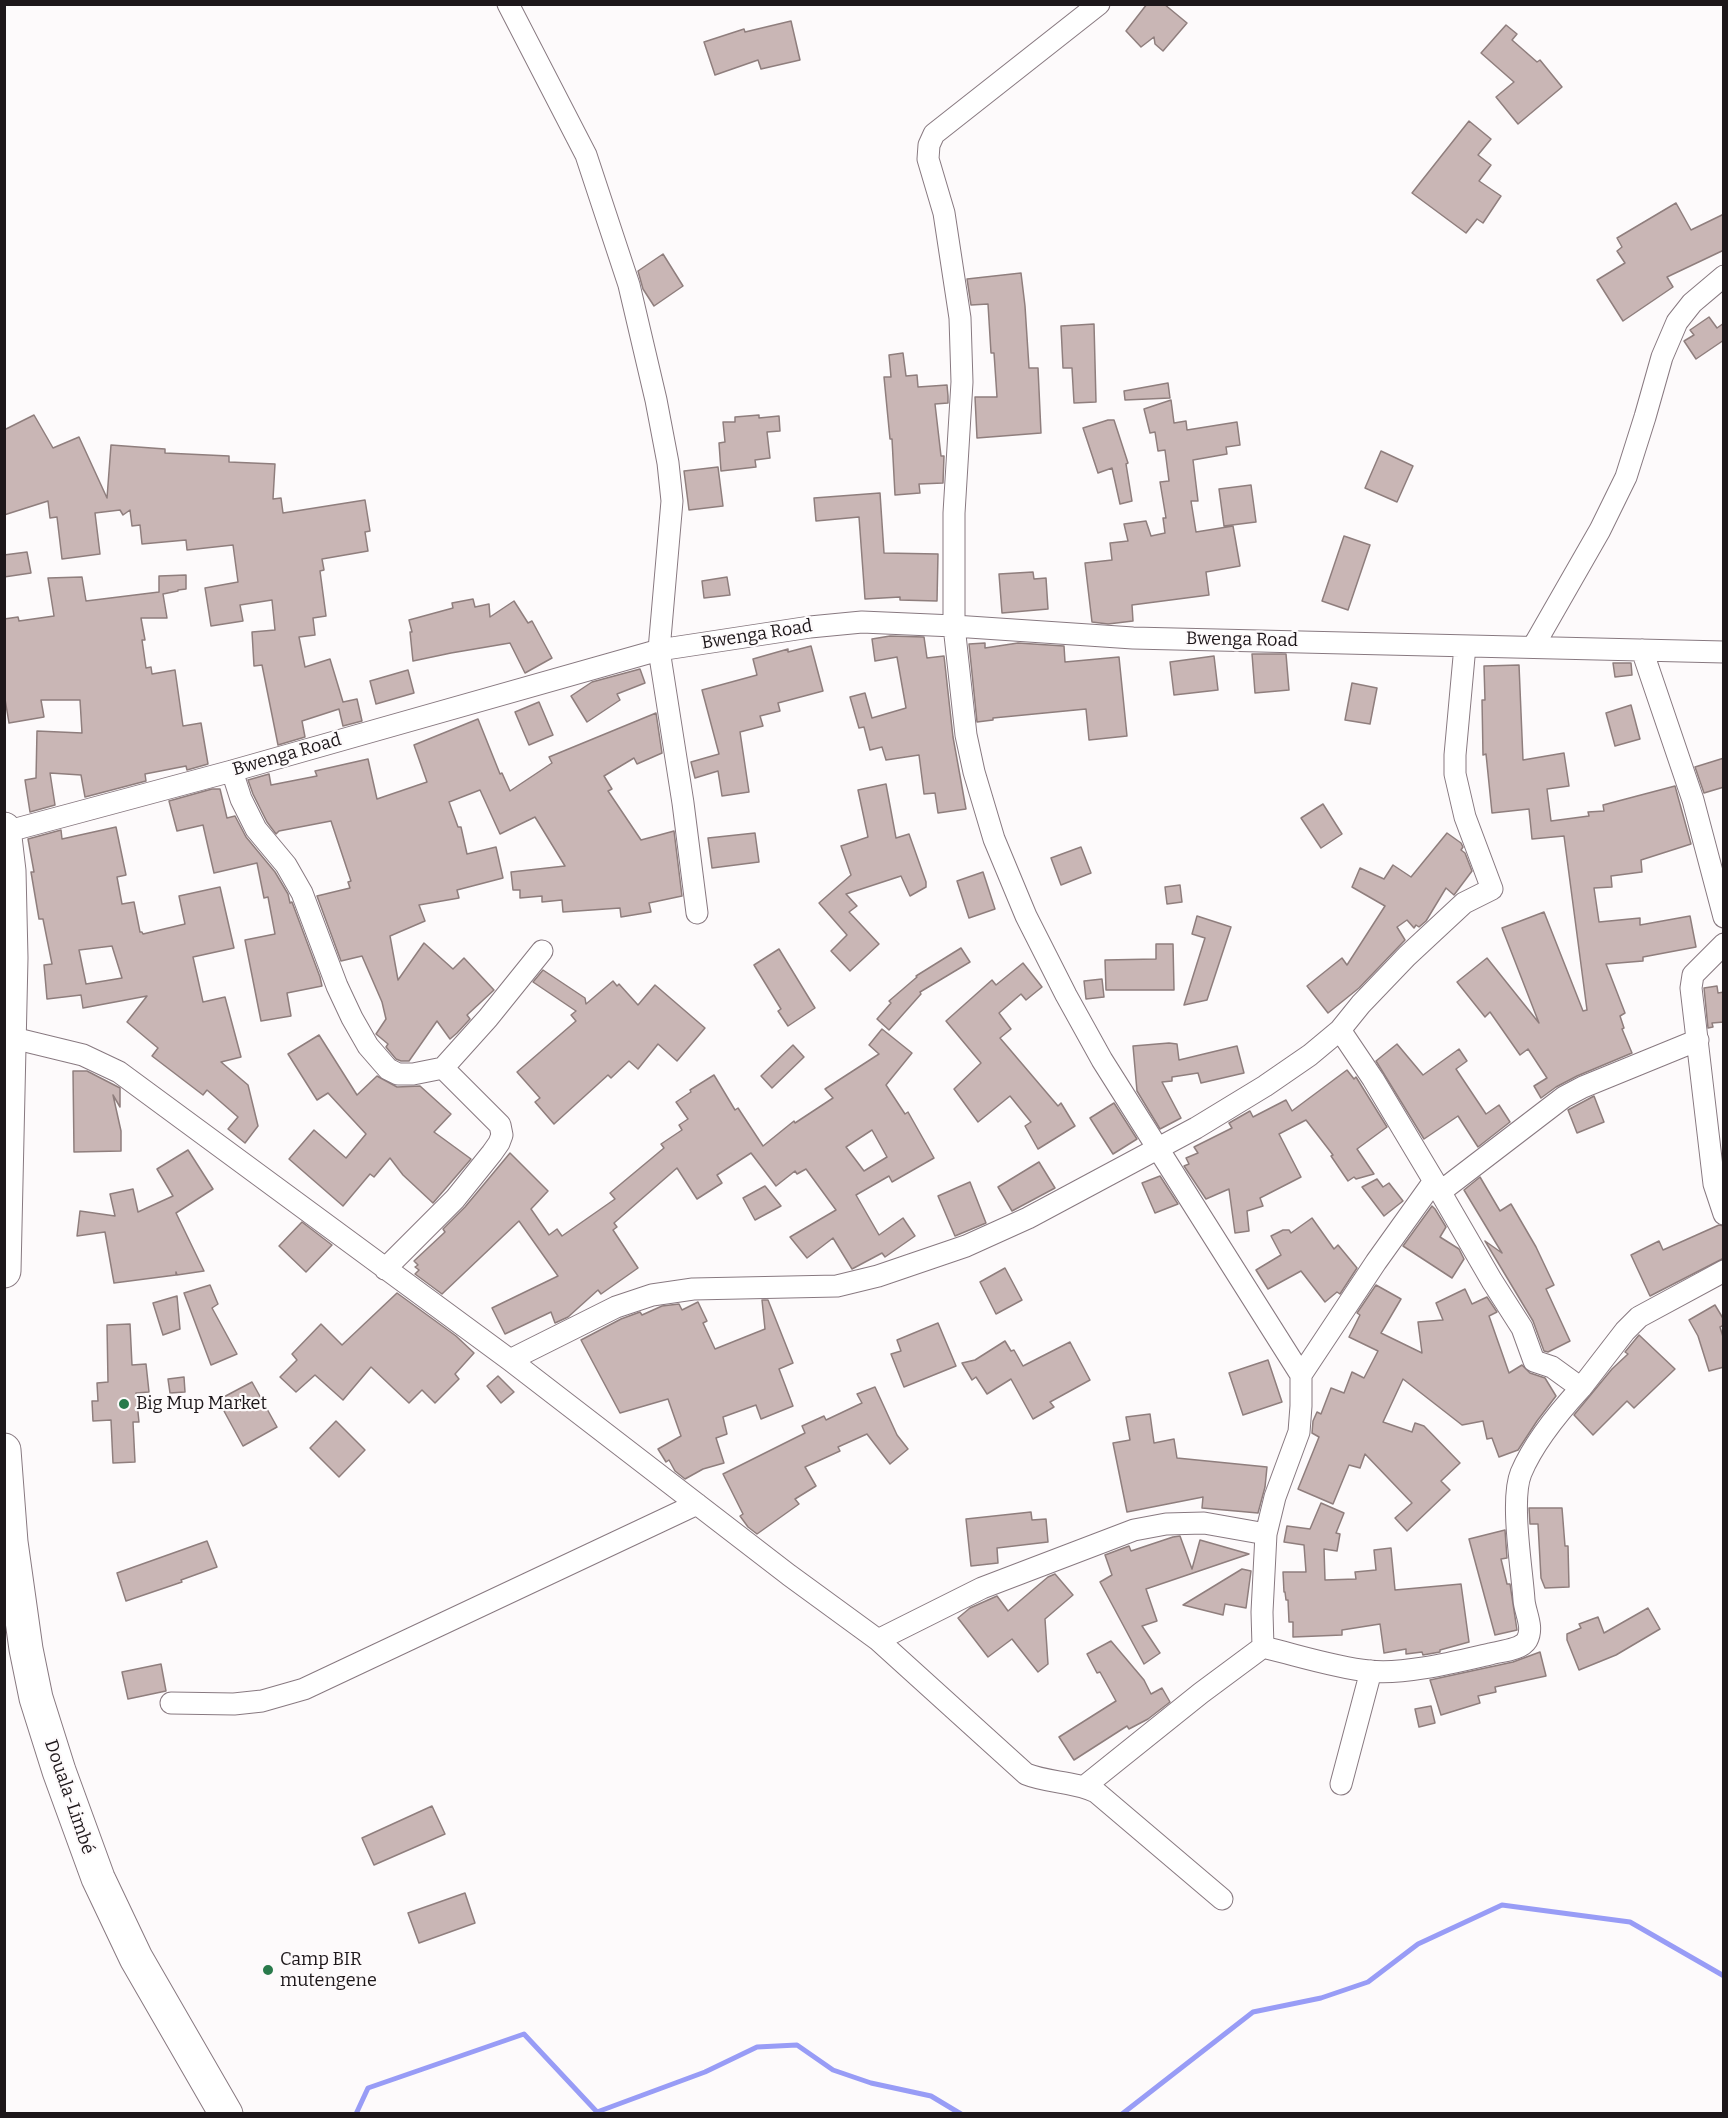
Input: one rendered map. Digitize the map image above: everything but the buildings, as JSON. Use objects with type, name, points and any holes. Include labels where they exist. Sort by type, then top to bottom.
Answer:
[{"type":"highway","points":[[4,1271],[9,1036],[9,871],[5,831]]},
{"type":"highway","name":"Douala-Limbé","points":[[4,1450],[11,1542],[26,1648],[36,1698],[59,1771],[98,1878],[136,1958],[226,2114]]},
{"type":"street","points":[[508,4],[586,155],[629,285],[656,400],[668,463],[672,501],[658,650],[683,803],[697,913]]},
{"type":"street","points":[[1098,4],[934,134],[929,145],[928,159],[944,213],[960,318],[962,381],[954,513],[954,626],[966,735],[974,772],[994,839],[1026,916],[1102,1060],[1301,1375],[1299,1432],[1275,1497],[1266,1534],[1262,1612],[1263,1647]]},
{"type":"street","points":[[1533,647],[1585,557],[1626,477],[1662,357],[1677,322],[1692,303],[1724,276]]},
{"type":"street","name":"Bwenga Road","points":[[5,831],[232,771],[658,650],[810,627],[862,622],[1133,638],[1724,652]]},
{"type":"street","points":[[510,1360],[616,1307],[652,1295],[693,1289],[837,1286],[878,1276],[966,1246],[1160,1149],[1265,1086],[1310,1055],[1340,1030],[1360,1004],[1456,910],[1464,903],[1492,889],[1465,817],[1455,774],[1465,646]]},
{"type":"street","points":[[1642,650],[1693,800],[1724,917]]},
{"type":"street","points":[[232,771],[241,799],[256,829],[286,865],[299,886],[312,915],[337,986],[368,1046],[388,1069],[398,1074],[413,1074],[442,1068],[488,1018],[542,951]]},
{"type":"street","points":[[1724,944],[1693,975],[1691,988],[1714,1184],[1724,1214]]},
{"type":"street","points":[[1340,1030],[1373,1079],[1522,1328],[1534,1361],[1552,1367],[1581,1388]]},
{"type":"street","points":[[9,1036],[83,1055],[119,1072],[510,1360],[789,1575],[878,1640],[1026,1774],[1041,1780],[1084,1786],[1096,1792],[1222,1899]]},
{"type":"street","points":[[1301,1375],[1376,1262],[1437,1186],[1564,1097],[1698,1040]]},
{"type":"street","points":[[385,1269],[456,1199],[492,1153],[502,1135],[500,1125],[442,1068]]},
{"type":"street","points":[[1084,1786],[1263,1647],[1371,1671],[1439,1665],[1519,1647],[1526,1642],[1530,1625],[1525,1605],[1516,1502],[1520,1474],[1544,1434],[1625,1330],[1639,1317],[1724,1271]]},
{"type":"street","points":[[171,1703],[234,1704],[262,1701],[304,1689],[697,1504]]},
{"type":"street","points":[[878,1640],[982,1588],[1134,1530],[1166,1524],[1204,1523],[1266,1534]]},
{"type":"street","points":[[1341,1784],[1371,1671]]},
{"type":"waterway","points":[[1122,2114],[1253,2012],[1321,1998],[1368,1982],[1418,1944],[1502,1905],[1630,1922],[1724,1976]]},
{"type":"waterway","points":[[356,2114],[368,2088],[524,2034],[597,2112],[705,2072],[757,2047],[797,2045],[833,2070],[871,2083],[931,2096],[961,2114]]},
{"type":"place","name":"Big Mup Market","points":[[124,1404]]},
{"type":"place","name":"Camp BIR mutengene","points":[[268,1970]]}]
